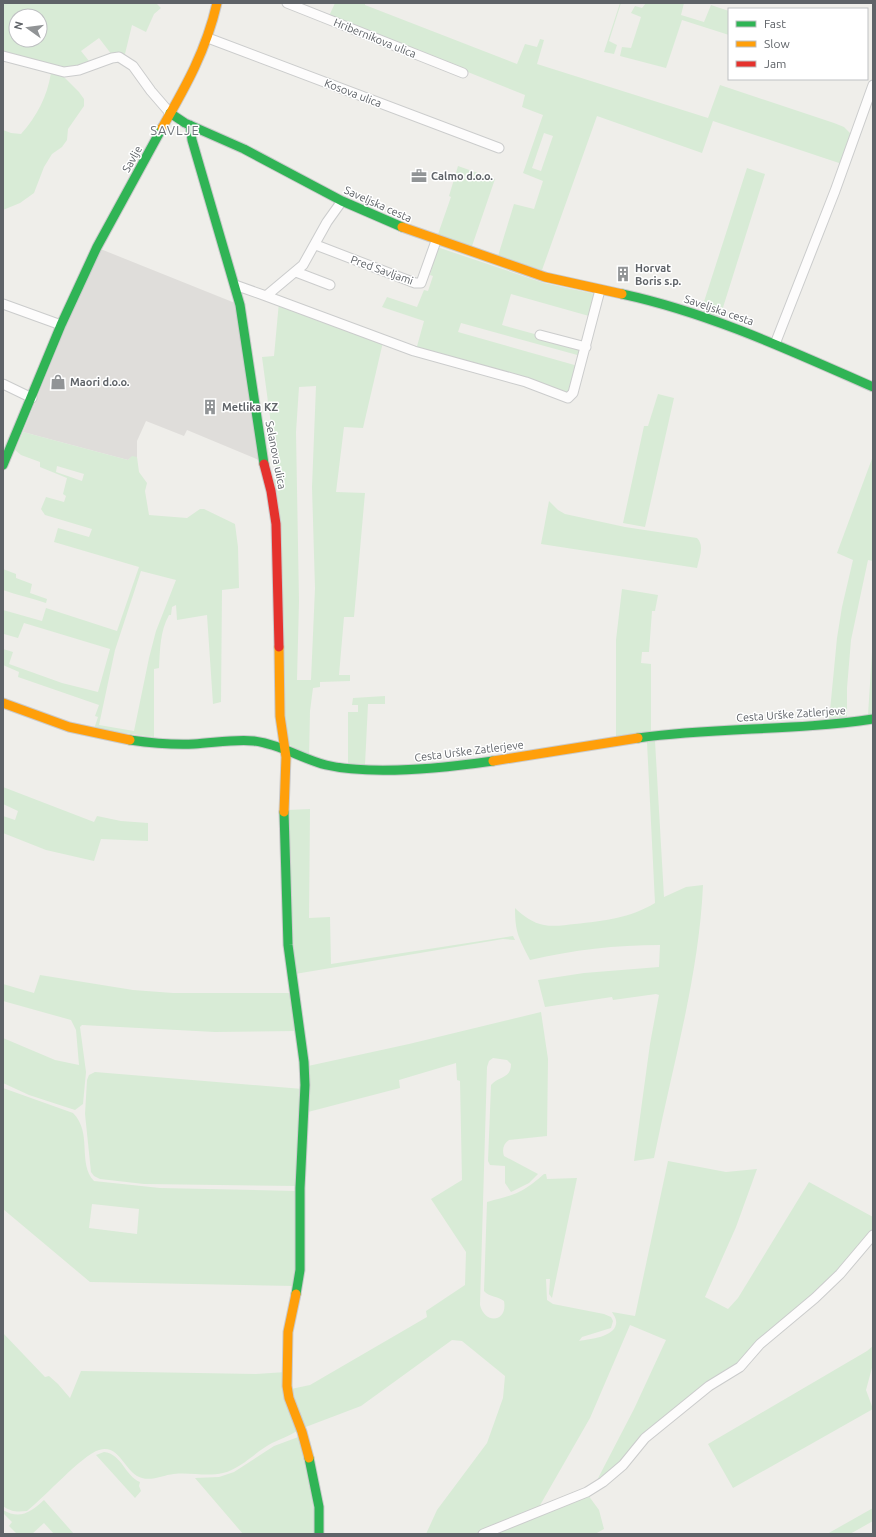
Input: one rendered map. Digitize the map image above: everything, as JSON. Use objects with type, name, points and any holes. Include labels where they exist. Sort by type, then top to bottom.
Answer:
[{"type":"street","name":"Savlje","points":[[3,465],[61,325],[97,247],[197,65],[208,38],[217,3]]},
{"type":"street","name":"Hribernikova ulica","points":[[287,3],[463,73]]},
{"type":"street","name":"Kosova ulica","points":[[208,38],[499,148]]},
{"type":"street","name":"Saveljska cesta","points":[[3,56],[64,72],[79,70],[112,58],[119,57],[133,66],[151,91],[170,113],[190,125],[244,149],[342,201],[378,218],[436,241],[539,276],[682,309],[776,344],[873,387]]},
{"type":"street","points":[[776,344],[873,85]]},
{"type":"street","name":"Selanova ulica","points":[[190,125],[192,140],[240,305],[264,465],[271,491],[276,524],[280,716],[285,749],[284,873],[288,909],[288,945],[304,1062],[305,1085],[300,1188],[300,1270],[296,1302],[288,1332],[287,1386],[289,1398],[302,1432],[314,1477],[319,1507],[319,1534]]},
{"type":"street","points":[[266,296],[296,272],[320,246],[327,222],[342,201]]},
{"type":"street","name":"Pred Savljami","points":[[320,246],[415,283],[421,283],[436,241]]},
{"type":"street","points":[[296,272],[330,285]]},
{"type":"street","points":[[235,285],[400,346],[526,382],[568,398],[573,394],[600,290]]},
{"type":"street","points":[[3,304],[61,325]]},
{"type":"street","points":[[540,335],[586,347]]},
{"type":"street","points":[[3,384],[32,398]]},
{"type":"street","name":"Cesta Urške Zatlerjeve","points":[[3,703],[61,725],[107,736],[182,744],[256,741],[285,749],[328,766],[364,769],[420,770],[503,760],[649,737],[726,730],[822,727],[873,719]]},
{"type":"street","points":[[483,1534],[588,1492],[603,1482],[620,1468],[645,1438],[709,1386],[740,1367],[760,1344],[815,1298],[840,1274],[873,1235]]},
{"type":"shaded area","points":[[98,248],[235,303],[259,460],[187,430],[184,436],[146,421],[137,441],[137,457],[132,457],[128,460],[23,432]]},
{"type":"green space","points":[[3,3],[156,3],[161,8],[154,14],[146,32],[132,25],[125,54],[112,55],[99,38],[81,51],[89,61],[80,66],[65,69],[3,53]]},
{"type":"green space","points":[[335,3],[365,3],[365,5],[517,64],[525,44],[537,47],[540,39],[544,40],[537,64],[708,118],[720,85],[834,123],[844,127],[851,134],[842,164],[713,121],[702,153],[597,116],[542,270],[498,256],[514,204],[534,209],[543,181],[523,173],[543,115],[522,107],[525,95],[329,16]],"holes":[[[544,133],[553,136],[541,171],[532,168]]]},
{"type":"green space","points":[[620,3],[609,41],[617,45],[614,54],[604,52]]},
{"type":"green space","points":[[646,3],[684,3],[681,15],[704,22],[711,5],[728,11],[728,35],[682,20],[666,68],[620,56],[622,47],[631,48],[641,17],[631,13],[635,6],[642,8]]},
{"type":"green space","points":[[51,73],[62,75],[79,92],[84,99],[84,106],[68,129],[67,140],[62,147],[52,154],[44,167],[34,193],[20,203],[3,210],[3,130],[21,134],[32,120],[44,98]]},
{"type":"green space","points":[[458,166],[495,179],[471,249],[437,237],[451,197],[449,196]]},
{"type":"green space","points":[[747,168],[765,174],[720,317],[701,311]]},
{"type":"green space","points":[[437,247],[544,283],[595,294],[589,316],[511,294],[502,325],[582,347],[581,356],[461,323],[458,332],[578,366],[568,396],[416,350],[424,321],[382,307],[387,297],[417,307],[424,290],[428,291],[433,276],[430,275]]},
{"type":"green space","points":[[279,302],[383,342],[363,428],[344,427],[336,492],[365,493],[354,617],[344,617],[339,675],[350,675],[350,681],[320,682],[320,687],[313,688],[310,711],[309,757],[290,745],[286,738],[273,480],[278,477],[262,357],[274,356]],"holes":[[[316,386],[312,487],[315,588],[311,680],[297,680],[299,601],[296,432],[299,387]]]},
{"type":"green space","points":[[658,394],[674,398],[645,527],[623,523],[644,426],[648,426]]},
{"type":"green space","points":[[23,432],[128,460],[132,456],[137,457],[139,472],[147,483],[145,491],[149,515],[187,518],[200,509],[204,509],[235,524],[238,547],[239,588],[222,590],[221,702],[213,704],[207,615],[177,620],[176,605],[172,607],[171,615],[169,615],[164,628],[161,641],[159,668],[154,669],[154,737],[94,729],[98,717],[95,716],[99,705],[18,677],[19,672],[3,665],[3,649],[13,652],[9,664],[62,683],[98,692],[110,649],[24,623],[18,638],[3,635],[3,610],[42,621],[46,608],[117,631],[139,567],[54,542],[58,528],[89,537],[92,529],[45,515],[41,509],[46,497],[64,502],[66,496],[63,494],[67,478],[40,467],[40,462],[21,455],[15,450]],"holes":[[[57,466],[84,474],[82,481],[56,472]],[[141,571],[176,580],[156,631],[134,731],[99,725],[115,650]]]},
{"type":"green space","points":[[873,456],[873,561],[868,560],[851,640],[847,688],[847,719],[829,721],[837,638],[842,607],[853,560],[837,553]]},
{"type":"green space","points":[[549,501],[558,510],[565,514],[625,527],[697,538],[701,548],[697,568],[541,544]]},
{"type":"green space","points":[[3,569],[16,574],[16,578],[32,584],[30,593],[47,599],[46,603],[3,590]]},
{"type":"green space","points":[[622,589],[658,595],[655,611],[652,611],[649,652],[642,652],[641,663],[651,664],[651,733],[616,737],[616,640]]},
{"type":"green space","points":[[872,652],[873,714],[868,715]]},
{"type":"green space","points":[[385,696],[385,704],[368,704],[365,765],[348,764],[348,712],[358,712],[358,705],[352,705],[353,698]]},
{"type":"green space","points":[[655,741],[664,897],[686,887],[703,885],[696,954],[684,1022],[654,1158],[634,1161],[650,1044],[659,995],[656,994],[613,1000],[612,997],[545,1007],[538,980],[584,973],[659,967],[660,945],[595,949],[562,953],[530,960],[518,935],[515,908],[536,923],[556,926],[596,922],[616,918],[636,912],[655,903],[647,742]]},
{"type":"green space","points":[[3,787],[94,822],[97,816],[121,821],[148,823],[148,841],[101,839],[94,861],[46,850],[3,833],[3,816],[15,820],[18,811],[3,804]]},
{"type":"green space","points":[[310,809],[309,918],[330,917],[331,964],[513,936],[515,940],[503,939],[295,974],[287,810]]},
{"type":"green space","points":[[40,975],[133,990],[173,993],[291,993],[297,1031],[215,1032],[82,1025],[80,1027],[86,1072],[83,1104],[75,1110],[29,1095],[3,1083],[3,1038],[55,1060],[79,1065],[76,1030],[71,1020],[3,1001],[3,984],[34,993]]},
{"type":"green space","points":[[541,1012],[548,1059],[547,1136],[509,1140],[505,1143],[503,1149],[504,1156],[538,1174],[529,1183],[511,1192],[505,1183],[505,1166],[490,1165],[488,1161],[491,1085],[507,1075],[511,1064],[507,1060],[493,1058],[489,1061],[487,1067],[480,1305],[486,1316],[491,1318],[499,1317],[503,1313],[504,1308],[504,1301],[484,1291],[487,1202],[517,1193],[544,1174],[546,1174],[547,1179],[577,1178],[552,1298],[549,1294],[550,1279],[546,1279],[547,1300],[553,1304],[604,1314],[611,1317],[613,1321],[611,1328],[582,1337],[579,1341],[601,1337],[611,1332],[616,1324],[612,1312],[635,1316],[668,1161],[726,1172],[757,1169],[736,1227],[705,1297],[728,1309],[738,1298],[809,1182],[873,1217],[873,1232],[808,1301],[774,1333],[594,1486],[634,1409],[666,1340],[630,1325],[590,1418],[539,1507],[478,1534],[426,1534],[437,1510],[487,1443],[503,1398],[505,1376],[462,1341],[452,1340],[361,1406],[303,1428],[291,1389],[310,1385],[427,1317],[426,1311],[465,1285],[466,1252],[431,1199],[462,1180],[460,1081],[457,1080],[456,1063],[399,1080],[400,1088],[308,1112],[308,1066],[409,1044]]},
{"type":"green space","points":[[95,1072],[303,1089],[299,1186],[144,1184],[100,1179],[94,1176],[91,1172],[85,1114],[87,1080],[89,1075]]},
{"type":"green space","points":[[3,1088],[73,1113],[79,1121],[82,1130],[86,1166],[94,1181],[160,1188],[296,1191],[295,1286],[90,1282],[3,1209]],"holes":[[[92,1204],[139,1209],[137,1234],[89,1228]]]},
{"type":"green space","points":[[3,1333],[45,1377],[49,1376],[70,1398],[81,1371],[256,1374],[286,1372],[297,1431],[272,1443],[230,1471],[217,1474],[180,1474],[146,1479],[131,1471],[112,1451],[106,1449],[99,1450],[92,1453],[73,1468],[27,1511],[11,1510],[3,1506]]},
{"type":"green space","points":[[873,1346],[873,1364],[866,1390],[873,1409],[733,1488],[708,1444],[867,1351]]},
{"type":"green space","points":[[301,1436],[308,1463],[317,1534],[243,1534],[195,1478],[219,1477],[234,1472],[274,1446]]},
{"type":"green space","points":[[104,1452],[115,1457],[135,1479],[140,1482],[139,1486],[141,1491],[135,1498],[96,1455]]},
{"type":"green space","points":[[588,1495],[599,1510],[604,1529],[595,1534],[489,1534]]},
{"type":"green space","points":[[44,1500],[74,1534],[54,1534],[44,1523],[32,1534],[17,1534],[9,1526],[12,1522],[3,1513],[3,1510],[15,1514],[25,1513]]},
{"type":"green space","points":[[873,1508],[873,1521],[850,1534],[827,1534]]},
{"type":"traffic: fast","points":[[170,113],[185,123],[244,149],[342,201],[402,227]]},
{"type":"traffic: fast","points":[[190,125],[192,140],[240,305],[264,464]]},
{"type":"traffic: fast","points":[[3,465],[61,325],[97,247],[162,128]]},
{"type":"traffic: fast","points":[[622,294],[687,311],[718,322],[750,334],[873,387]]},
{"type":"traffic: fast","points":[[638,738],[697,732],[844,723],[873,719]]},
{"type":"traffic: fast","points":[[130,740],[178,744],[239,740],[254,741],[273,745],[326,765],[365,770],[409,770],[493,761]]},
{"type":"traffic: fast","points":[[284,812],[288,945],[304,1062],[305,1085],[300,1188],[300,1270],[296,1294]]},
{"type":"traffic: fast","points":[[309,1458],[319,1507],[319,1534]]},
{"type":"traffic: slow","points":[[162,128],[187,83],[201,53],[217,3]]},
{"type":"traffic: slow","points":[[402,227],[545,277],[622,294]]},
{"type":"traffic: slow","points":[[279,647],[280,716],[286,757],[284,812]]},
{"type":"traffic: slow","points":[[3,703],[69,727],[130,740]]},
{"type":"traffic: slow","points":[[493,761],[638,738]]},
{"type":"traffic: slow","points":[[296,1294],[288,1332],[287,1386],[289,1398],[302,1432],[309,1458]]},
{"type":"traffic: jam","points":[[264,464],[271,491],[276,524],[279,647]]},
{"type":"place","name":"Calmo d.o.o.","points":[[419,176]]},
{"type":"place","name":"Horvat Boris s.p.","points":[[623,274]]},
{"type":"place","name":"Maori d.o.o.","points":[[58,382]]},
{"type":"place","name":"Metlika KZ","points":[[210,407]]},
{"type":"district","name":"SAVLJE","points":[[175,130]]}]
